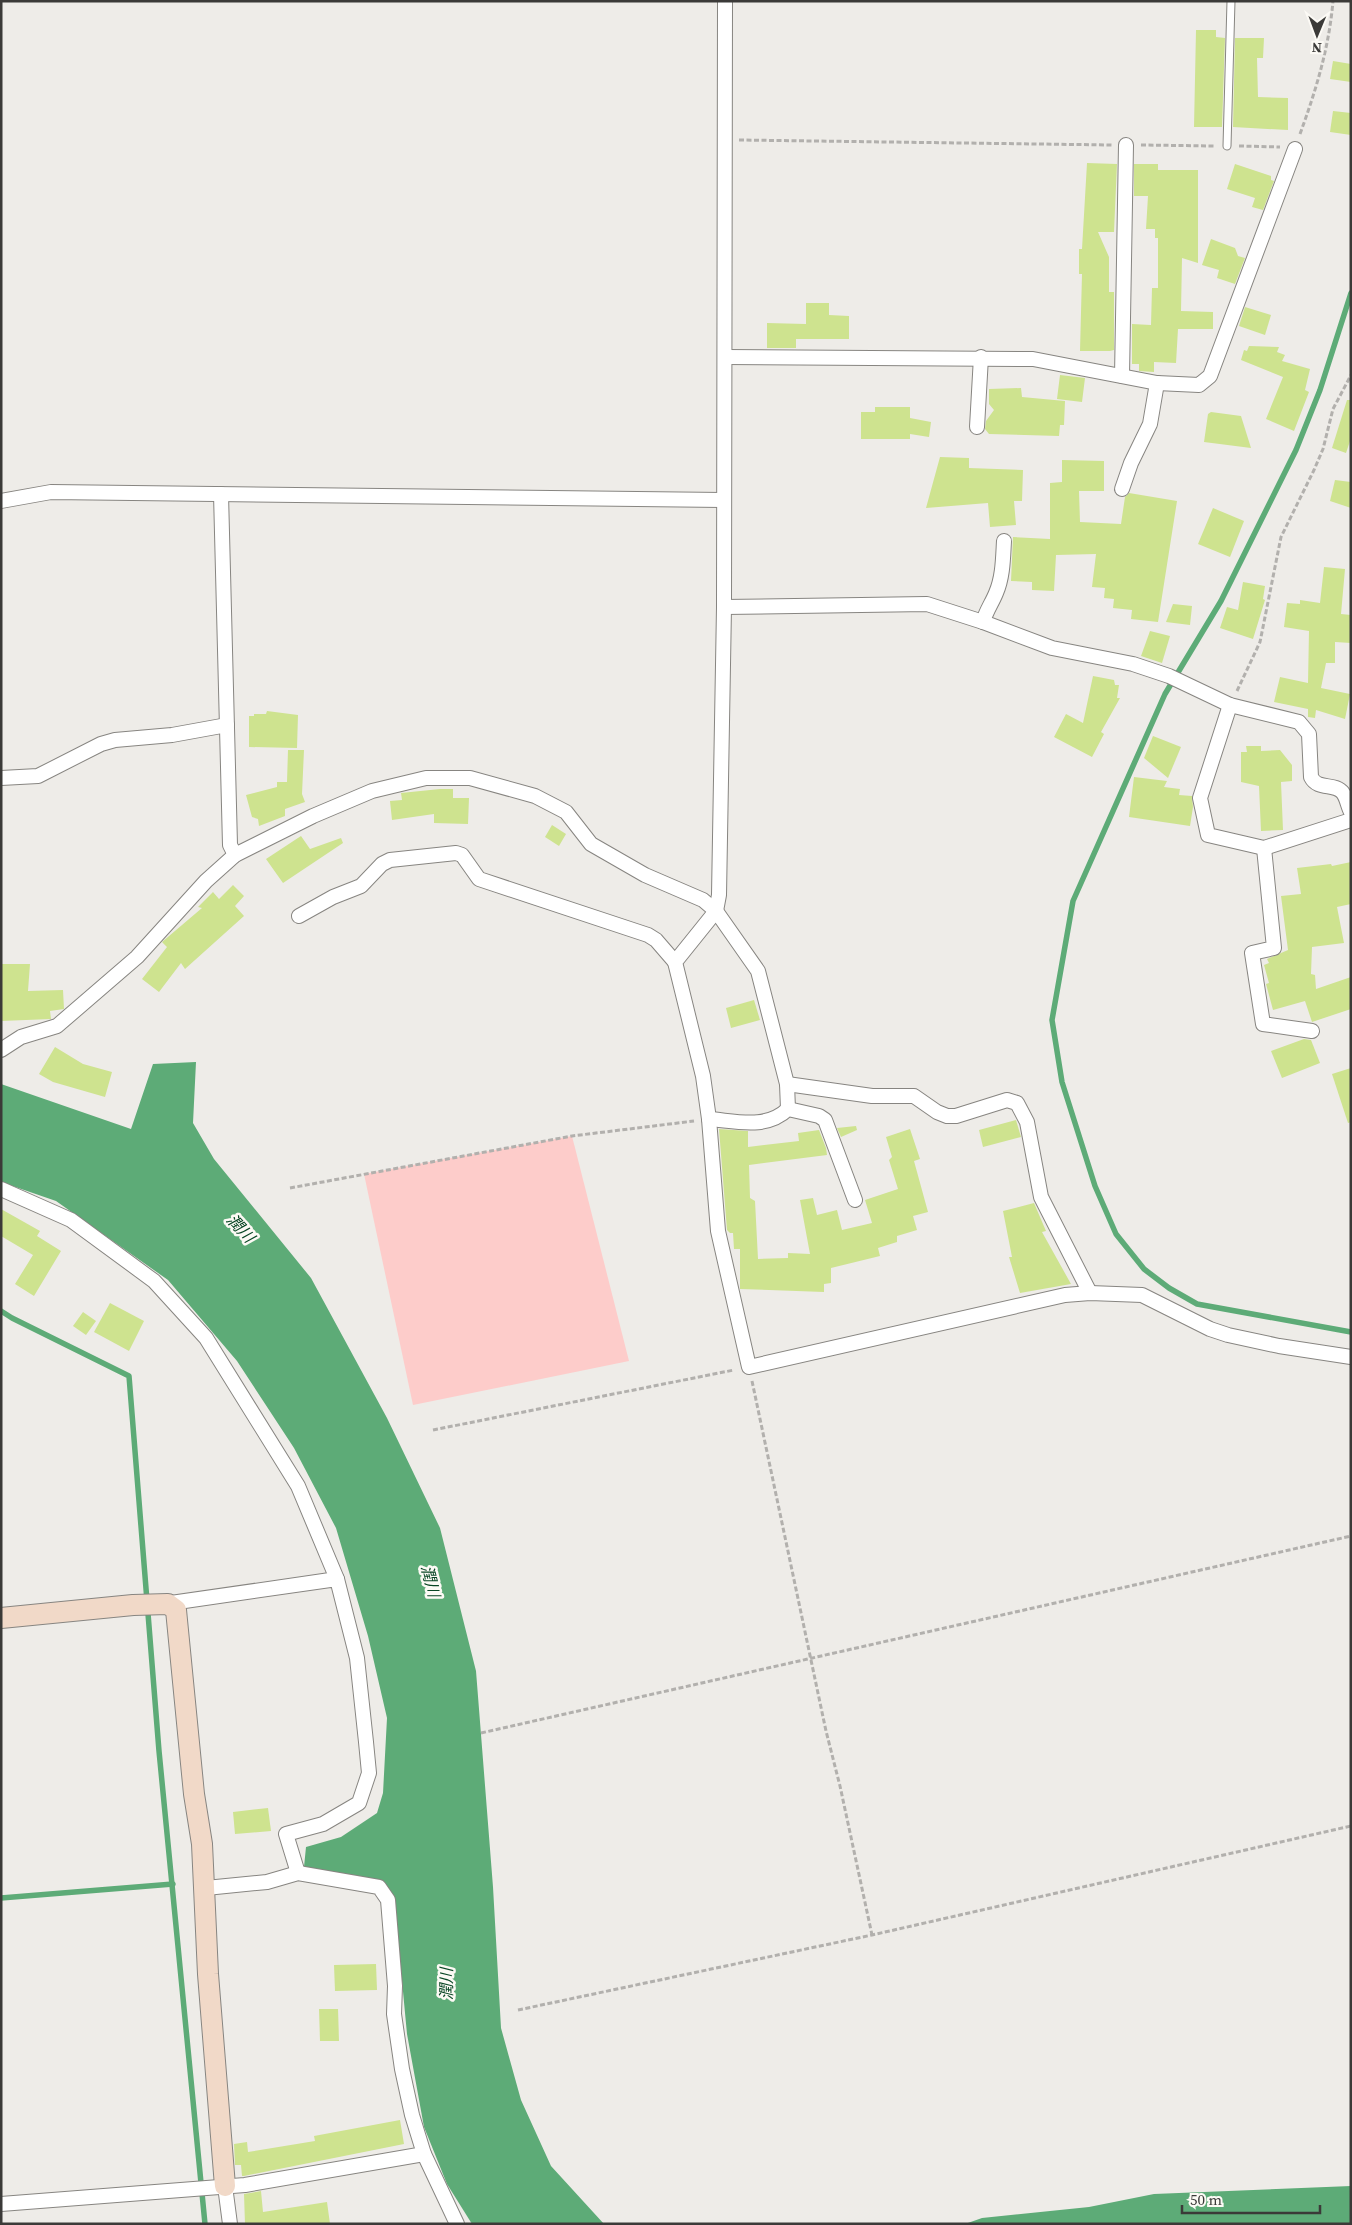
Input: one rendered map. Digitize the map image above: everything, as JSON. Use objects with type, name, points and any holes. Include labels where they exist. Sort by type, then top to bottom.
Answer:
[{"type":"street","points":[[675,962],[716,911],[718,895],[724,607],[725,1]]},
{"type":"street","points":[[1122,376],[1126,145]]},
{"type":"street","points":[[725,357],[981,357],[1033,359],[1157,383],[1199,385],[1210,376],[1295,149]]},
{"type":"street","points":[[977,427],[981,357]]},
{"type":"street","points":[[1122,489],[1131,463],[1150,424],[1157,383]]},
{"type":"street","points":[[1,501],[51,492],[723,500]]},
{"type":"street","points":[[221,494],[230,845],[235,855]]},
{"type":"street","points":[[983,622],[996,592],[1002,570],[1004,541]]},
{"type":"street","points":[[724,607],[927,604],[983,622],[1052,648],[1133,664],[1169,676],[1230,705],[1299,722],[1309,734],[1311,777],[1313,782],[1342,792],[1351,812]]},
{"type":"street","points":[[1230,705],[1200,798],[1208,835],[1264,848],[1351,820]]},
{"type":"street","points":[[1,778],[38,776],[101,744],[115,740],[172,735],[227,725]]},
{"type":"street","points":[[1,1050],[21,1037],[57,1026],[137,957],[206,881],[235,855],[313,816],[372,791],[426,778],[470,778],[535,796],[566,812],[591,844],[645,875],[703,900],[716,911],[758,971],[787,1084],[788,1109],[783,1114],[752,1124],[709,1119]]},
{"type":"street","points":[[1264,848],[1274,948],[1252,953],[1264,1024],[1312,1031]]},
{"type":"street","points":[[299,916],[333,897],[361,886],[382,864],[390,860],[456,852],[462,855],[478,879],[648,935],[675,962],[676,973],[697,1045],[709,1119],[714,1201],[718,1232],[749,1367],[1065,1295],[1090,1292],[1142,1295],[1210,1329],[1228,1335],[1279,1346],[1351,1357]]},
{"type":"street","points":[[787,1084],[872,1096],[914,1096],[937,1112],[947,1116],[956,1116],[1007,1100],[1018,1102],[1027,1122],[1041,1198],[1090,1292]]},
{"type":"street","points":[[788,1109],[819,1116],[825,1120],[855,1200]]},
{"type":"street","points":[[1,1189],[71,1220],[154,1281],[206,1338],[298,1486],[337,1579],[357,1658],[369,1774],[359,1803],[323,1824],[286,1834],[298,1873]]},
{"type":"street","points":[[162,1605],[337,1579]]},
{"type":"street","points":[[1,1618],[133,1605],[172,1605],[176,1610],[194,1794],[203,1860],[206,1930],[225,2186],[230,2224]]},
{"type":"street","points":[[205,1885],[267,1882],[298,1873],[379,1887],[388,1900],[394,2014],[402,2068],[412,2115],[424,2154],[457,2224]]},
{"type":"street","points":[[1,2204],[245,2185],[424,2154]]},
{"type":"lane","points":[[1228,146],[1231,1]]},
{"type":"path","points":[[726,140],[1228,146],[1295,149],[1320,80],[1330,39],[1334,1]]},
{"type":"path","points":[[1230,705],[1260,642],[1281,537],[1323,449],[1333,409],[1351,376]]},
{"type":"path","points":[[290,1188],[572,1136],[709,1119]]},
{"type":"path","points":[[433,1430],[749,1367],[810,1657],[872,1935]]},
{"type":"path","points":[[481,1733],[1351,1536]]},
{"type":"path","points":[[518,2010],[872,1935],[1351,1826]]},
{"type":"shaded area","points":[[572,1136],[629,1361],[413,1405],[364,1174]]},
{"type":"water","name":"潤川","points":[[196,1062],[193,1123],[214,1159],[311,1278],[387,1418],[440,1528],[476,1671],[493,1887],[501,2028],[521,2100],[551,2166],[604,2224],[472,2224],[447,2184],[424,2127],[407,2034],[394,1896],[304,1867],[306,1847],[341,1837],[377,1813],[383,1793],[387,1718],[368,1636],[336,1528],[294,1448],[237,1361],[168,1280],[56,1201],[1,1182],[1,1084],[131,1129],[153,1064]]},
{"type":"water","points":[[1351,2186],[1351,2224],[965,2224],[982,2218],[1089,2207],[1154,2194]]},
{"type":"building","points":[[1196,30],[1216,30],[1216,37],[1225,38],[1222,127],[1194,127]]},
{"type":"building","points":[[1235,38],[1264,38],[1263,58],[1257,58],[1258,97],[1288,98],[1288,130],[1233,127]]},
{"type":"building","points":[[1333,61],[1351,64],[1351,82],[1330,79]]},
{"type":"building","points":[[1333,111],[1351,113],[1351,135],[1330,132]]},
{"type":"building","points":[[1087,163],[1117,164],[1114,232],[1098,232],[1109,257],[1109,292],[1114,292],[1114,350],[1110,351],[1080,351],[1082,274],[1079,274],[1079,249],[1082,249]]},
{"type":"building","points":[[1134,164],[1158,164],[1158,170],[1198,170],[1198,263],[1182,258],[1181,311],[1213,312],[1213,329],[1178,329],[1176,363],[1154,362],[1154,372],[1139,371],[1139,364],[1132,364],[1132,324],[1151,325],[1152,288],[1158,288],[1158,238],[1155,238],[1155,229],[1146,229],[1148,196],[1134,196]]},
{"type":"building","points":[[1235,164],[1271,176],[1271,180],[1274,181],[1263,210],[1252,207],[1255,198],[1227,189]]},
{"type":"building","points":[[1211,239],[1235,248],[1238,256],[1245,258],[1235,284],[1217,278],[1219,270],[1202,265]]},
{"type":"building","points":[[806,303],[829,303],[829,315],[849,316],[849,339],[796,339],[796,348],[767,348],[767,323],[806,324]]},
{"type":"building","points":[[1245,307],[1271,315],[1265,335],[1239,326]]},
{"type":"building","points":[[1249,346],[1279,347],[1277,352],[1285,355],[1282,361],[1310,369],[1305,390],[1309,392],[1294,431],[1266,419],[1283,377],[1241,360],[1244,350],[1247,351]]},
{"type":"building","points":[[1060,375],[1085,378],[1082,402],[1057,399]]},
{"type":"building","points":[[1021,388],[1022,397],[1065,401],[1064,425],[1060,425],[1059,436],[989,434],[985,429],[986,421],[994,410],[989,404],[989,389]]},
{"type":"building","points":[[1347,400],[1351,400],[1351,438],[1346,453],[1332,448]]},
{"type":"building","points":[[875,407],[910,407],[910,418],[931,422],[929,437],[910,434],[910,439],[861,439],[861,412],[875,412]]},
{"type":"building","points":[[1211,412],[1241,416],[1251,448],[1204,442],[1208,414]]},
{"type":"building","points":[[940,457],[969,458],[969,468],[1023,470],[1022,501],[1014,501],[1016,525],[990,527],[988,503],[926,508]]},
{"type":"building","points":[[1062,460],[1104,461],[1104,491],[1079,491],[1080,522],[1121,524],[1125,497],[1129,493],[1177,501],[1158,622],[1131,619],[1132,610],[1113,608],[1114,599],[1104,598],[1105,588],[1092,587],[1096,554],[1056,555],[1054,591],[1032,590],[1032,582],[1011,581],[1013,537],[1050,539],[1050,483],[1062,482]]},
{"type":"building","points":[[1335,480],[1351,482],[1351,508],[1330,501]]},
{"type":"building","points":[[1213,508],[1244,521],[1230,557],[1198,544]]},
{"type":"building","points":[[1324,567],[1345,569],[1341,614],[1351,615],[1351,643],[1335,642],[1335,663],[1326,663],[1321,688],[1350,694],[1345,719],[1316,710],[1315,718],[1308,717],[1308,709],[1274,702],[1280,677],[1308,683],[1309,631],[1284,627],[1287,603],[1300,604],[1300,600],[1320,603]]},
{"type":"building","points":[[1243,582],[1265,586],[1263,599],[1265,600],[1253,639],[1220,628],[1227,607],[1238,610]]},
{"type":"building","points":[[1173,604],[1192,606],[1190,625],[1166,622]]},
{"type":"building","points":[[1150,631],[1170,636],[1162,663],[1141,656]]},
{"type":"building","points":[[1093,676],[1114,680],[1115,685],[1119,685],[1117,698],[1120,698],[1101,732],[1104,734],[1092,757],[1054,737],[1066,714],[1083,723]]},
{"type":"building","points":[[267,711],[298,715],[297,748],[249,747],[249,716],[266,714]]},
{"type":"building","points":[[1153,736],[1181,747],[1168,778],[1144,758]]},
{"type":"building","points":[[1246,746],[1261,746],[1261,751],[1280,750],[1292,765],[1292,781],[1281,782],[1283,830],[1261,831],[1259,786],[1241,782],[1241,752],[1247,752]]},
{"type":"building","points":[[288,750],[304,750],[302,794],[305,802],[285,809],[285,816],[259,826],[258,819],[252,817],[246,795],[277,787],[277,782],[287,782]]},
{"type":"building","points":[[1134,777],[1167,781],[1164,787],[1180,789],[1179,795],[1192,796],[1193,807],[1190,826],[1129,817]]},
{"type":"building","points":[[453,789],[453,798],[469,798],[468,824],[434,823],[434,814],[392,820],[390,801],[402,800],[401,793]]},
{"type":"building","points":[[552,825],[566,834],[559,846],[545,837]]},
{"type":"building","points":[[301,836],[310,849],[341,838],[343,843],[283,883],[266,859]]},
{"type":"building","points":[[1351,862],[1351,904],[1337,907],[1344,943],[1312,947],[1311,974],[1315,975],[1316,989],[1351,977],[1351,1009],[1312,1022],[1305,1001],[1273,1010],[1266,984],[1269,983],[1264,965],[1269,963],[1267,959],[1288,950],[1281,896],[1301,894],[1297,868],[1331,864],[1332,866]]},
{"type":"building","points":[[233,885],[244,896],[235,906],[244,916],[185,969],[181,963],[159,992],[142,979],[167,947],[162,942],[202,908],[198,907],[213,892],[219,899]]},
{"type":"building","points":[[1,964],[30,964],[28,991],[63,990],[64,1009],[50,1011],[51,1019],[1,1021]]},
{"type":"building","points":[[754,1000],[760,1020],[731,1028],[726,1008]]},
{"type":"building","points":[[1304,1039],[1311,1040],[1320,1063],[1282,1078],[1271,1051]]},
{"type":"building","points":[[55,1047],[83,1064],[112,1072],[105,1097],[53,1082],[39,1074]]},
{"type":"building","points":[[1351,1068],[1351,1122],[1348,1123],[1332,1074]]},
{"type":"building","points":[[1016,1120],[1021,1137],[983,1147],[979,1130]]},
{"type":"building","points":[[856,1126],[857,1130],[841,1137],[837,1128]]},
{"type":"building","points":[[719,1129],[748,1131],[748,1147],[799,1141],[798,1133],[819,1130],[826,1148],[827,1155],[749,1165],[750,1198],[755,1201],[758,1259],[788,1258],[788,1253],[810,1254],[800,1200],[813,1198],[817,1215],[837,1210],[842,1230],[872,1223],[865,1200],[898,1189],[889,1160],[892,1157],[886,1137],[910,1129],[920,1159],[914,1161],[928,1212],[913,1216],[917,1230],[897,1236],[897,1242],[878,1248],[880,1256],[831,1268],[831,1283],[824,1284],[824,1292],[740,1289],[740,1249],[734,1249],[733,1233],[727,1230]]},
{"type":"building","points":[[1034,1203],[1046,1231],[1042,1232],[1071,1284],[1020,1293],[1009,1257],[1012,1257],[1003,1211]]},
{"type":"building","points":[[1,1209],[40,1231],[37,1236],[61,1251],[34,1296],[15,1284],[33,1255],[1,1236]]},
{"type":"building","points":[[110,1303],[144,1321],[129,1351],[94,1332]]},
{"type":"building","points":[[83,1312],[96,1321],[86,1335],[73,1326]]},
{"type":"building","points":[[268,1808],[271,1831],[235,1834],[233,1812]]},
{"type":"building","points":[[376,1964],[377,1990],[335,1991],[334,1965]]},
{"type":"building","points":[[319,2009],[338,2009],[339,2041],[320,2041]]},
{"type":"building","points":[[400,2120],[404,2144],[244,2176],[242,2176],[241,2165],[235,2165],[234,2144],[247,2142],[248,2152],[315,2141],[314,2136]]},
{"type":"building","points":[[261,2191],[263,2212],[327,2202],[330,2224],[245,2224],[244,2194]]},
{"type":"waterway","points":[[1351,293],[1320,390],[1296,450],[1221,601],[1165,694],[1073,901],[1052,1020],[1062,1082],[1095,1186],[1116,1234],[1144,1269],[1169,1288],[1197,1304],[1351,1332]]},
{"type":"waterway","points":[[1,1311],[129,1376],[159,1751],[205,2224]]},
{"type":"waterway","points":[[1,1898],[173,1884]]}]
